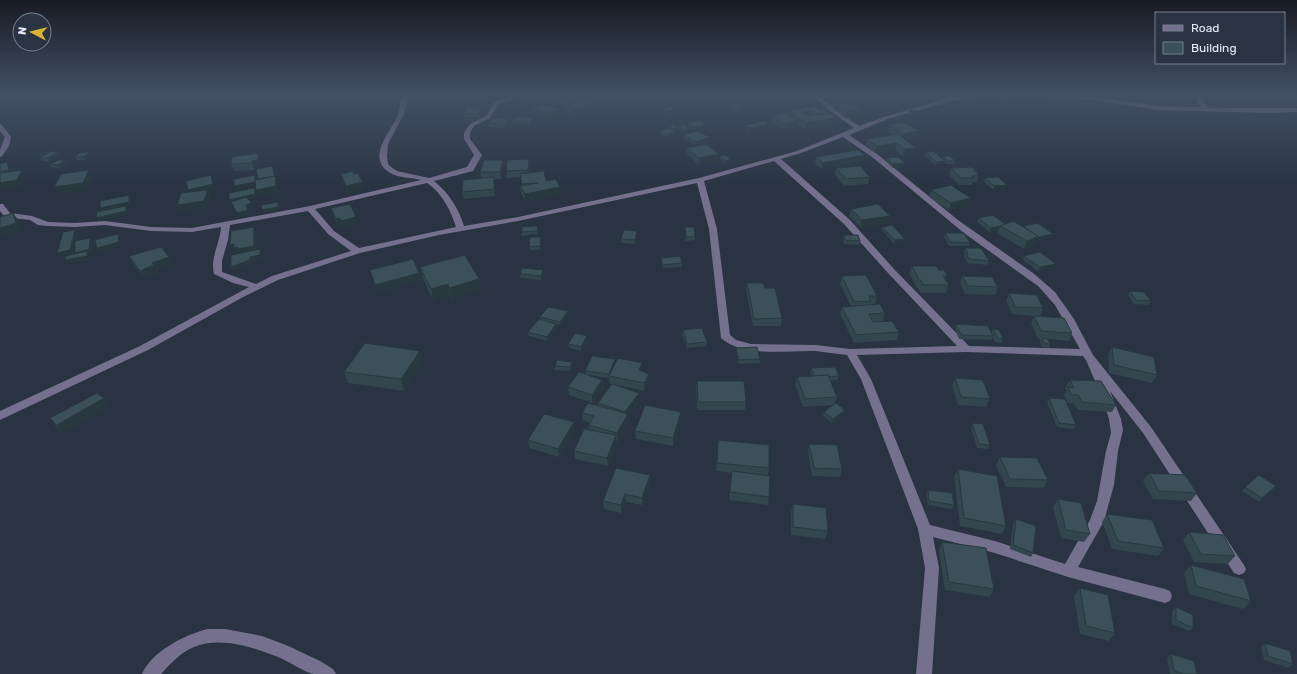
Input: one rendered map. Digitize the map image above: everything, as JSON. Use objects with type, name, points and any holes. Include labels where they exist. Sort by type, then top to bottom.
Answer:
[{"type":"street","points":[[395,125],[387,140],[384,161],[385,167],[390,170],[428,181],[450,203],[456,214],[461,230]]},
{"type":"street","points":[[0,206],[8,214],[32,218],[41,223],[48,224],[75,225],[105,222],[151,229],[192,230],[310,208],[428,181],[471,169],[478,155],[467,139],[467,133],[469,129],[475,125]]},
{"type":"street","points":[[855,125],[859,128]]},
{"type":"street","points":[[3,413],[144,348],[275,278],[358,250],[518,219],[700,180],[799,152],[867,125]]},
{"type":"street","points":[[0,126],[8,137],[6,146],[0,156]]},
{"type":"street","points":[[843,134],[869,152],[956,223],[1051,293],[1060,303],[1070,320],[1110,403],[1117,430],[1105,500],[1097,521],[1068,571]]},
{"type":"street","points":[[776,158],[847,222],[891,271],[966,349]]},
{"type":"street","points":[[700,180],[713,228],[725,336],[733,343],[751,347],[816,348],[850,352],[966,349],[1086,353],[1147,430],[1239,569]]},
{"type":"street","points":[[310,208],[323,226],[336,238],[347,246],[358,250]]},
{"type":"street","points":[[226,224],[224,241],[216,261],[218,274],[258,287]]},
{"type":"street","points":[[850,352],[866,379],[925,529],[932,568],[924,674]]},
{"type":"street","points":[[925,529],[995,547],[1068,571],[1165,596]]},
{"type":"street","points":[[150,674],[161,662],[184,644],[204,636],[215,634],[233,636],[262,644],[311,664],[328,674]]},
{"type":"building","points":[[675,125],[677,127],[672,129],[669,127]]},
{"type":"building","points":[[686,125],[690,128],[684,130],[678,126]]},
{"type":"building","points":[[746,125],[762,125],[749,128]]},
{"type":"building","points":[[890,125],[910,125],[919,131],[903,134]]},
{"type":"building","points":[[669,128],[675,132],[666,135],[660,131]]},
{"type":"building","points":[[697,131],[710,137],[695,142],[683,135]]},
{"type":"building","points":[[898,134],[916,148],[905,149],[897,143],[877,146],[867,139]]},
{"type":"building","points":[[706,144],[719,154],[699,158],[687,148]]},
{"type":"building","points":[[857,150],[864,155],[823,163],[816,157]]},
{"type":"building","points":[[51,151],[59,152],[48,158],[40,158]]},
{"type":"building","points":[[933,151],[945,161],[936,162],[925,152]]},
{"type":"building","points":[[81,152],[90,153],[83,157],[75,156]]},
{"type":"building","points":[[258,153],[258,160],[252,161],[252,163],[231,164],[232,157]]},
{"type":"building","points":[[725,155],[731,159],[725,161],[720,156]]},
{"type":"building","points":[[943,156],[950,156],[955,161],[948,161]]},
{"type":"building","points":[[898,157],[905,163],[893,164],[887,158]]},
{"type":"building","points":[[529,159],[528,170],[506,171],[507,160]]},
{"type":"building","points":[[58,160],[65,160],[58,165],[50,164]]},
{"type":"building","points":[[484,160],[503,160],[500,172],[480,172]]},
{"type":"building","points":[[7,162],[9,170],[0,172],[0,164]]},
{"type":"building","points":[[272,166],[275,176],[258,179],[256,169]]},
{"type":"building","points":[[860,166],[870,177],[846,179],[836,168]]},
{"type":"building","points":[[972,167],[979,175],[972,176],[974,178],[961,178],[951,168]]},
{"type":"building","points":[[22,170],[17,180],[0,183],[0,173]]},
{"type":"building","points":[[89,170],[83,183],[54,187],[61,174]]},
{"type":"building","points":[[353,171],[354,174],[358,173],[362,182],[346,186],[341,174]]},
{"type":"building","points":[[544,171],[546,181],[556,179],[560,187],[525,194],[520,186],[538,183],[522,184],[520,174]]},
{"type":"building","points":[[211,175],[213,184],[188,190],[186,181]]},
{"type":"building","points":[[255,175],[255,182],[234,186],[234,179]]},
{"type":"building","points":[[275,176],[276,186],[256,190],[255,180]]},
{"type":"building","points":[[494,177],[494,189],[462,192],[463,180]]},
{"type":"building","points":[[998,177],[1007,185],[994,186],[985,178]]},
{"type":"building","points":[[951,185],[971,198],[951,203],[931,190]]},
{"type":"building","points":[[254,188],[255,194],[229,200],[229,193]]},
{"type":"building","points":[[208,190],[204,201],[177,205],[181,193]]},
{"type":"building","points":[[129,195],[129,202],[100,208],[100,201]]},
{"type":"building","points":[[246,197],[252,203],[246,205],[248,210],[237,213],[231,202]]},
{"type":"building","points":[[278,202],[278,207],[262,210],[261,205]]},
{"type":"building","points":[[350,204],[356,217],[341,221],[340,218],[336,219],[331,208]]},
{"type":"building","points":[[878,204],[890,216],[862,220],[851,209]]},
{"type":"building","points":[[126,206],[126,211],[96,218],[97,212]]},
{"type":"building","points":[[13,213],[16,223],[0,228],[0,217]]},
{"type":"building","points":[[993,215],[1005,224],[991,228],[978,218]]},
{"type":"building","points":[[1013,221],[1039,236],[1027,241],[1000,226]]},
{"type":"building","points":[[1038,223],[1053,234],[1039,237],[1023,226]]},
{"type":"building","points":[[892,225],[905,239],[895,240],[882,227]]},
{"type":"building","points":[[537,226],[538,231],[522,232],[522,227]]},
{"type":"building","points":[[254,227],[254,246],[238,249],[238,247],[234,248],[234,244],[230,245],[231,231]]},
{"type":"building","points":[[685,227],[694,227],[695,237],[686,237]]},
{"type":"building","points":[[75,230],[70,250],[57,253],[63,232]]},
{"type":"building","points":[[624,230],[637,231],[635,240],[621,239]]},
{"type":"building","points":[[945,233],[964,233],[970,243],[950,242]]},
{"type":"building","points":[[118,234],[119,242],[97,248],[95,240]]},
{"type":"building","points":[[844,235],[858,235],[860,241],[845,240]]},
{"type":"building","points":[[530,237],[541,237],[540,246],[529,247]]},
{"type":"building","points":[[90,238],[89,249],[75,253],[75,241]]},
{"type":"building","points":[[161,247],[169,257],[152,263],[154,265],[140,271],[129,256]]},
{"type":"building","points":[[965,248],[981,248],[989,261],[969,259]]},
{"type":"building","points":[[260,249],[260,255],[250,257],[250,260],[231,267],[231,255]]},
{"type":"building","points":[[87,251],[87,256],[65,260],[66,256]]},
{"type":"building","points":[[1040,252],[1056,264],[1040,267],[1024,256]]},
{"type":"building","points":[[465,255],[479,279],[449,288],[448,284],[431,289],[420,267]]},
{"type":"building","points":[[680,256],[682,263],[663,265],[661,258]]},
{"type":"building","points":[[413,259],[419,273],[375,285],[370,270]]},
{"type":"building","points":[[912,266],[936,266],[939,270],[944,270],[947,276],[943,276],[949,285],[923,285]]},
{"type":"building","points":[[522,268],[543,270],[541,276],[520,274]]},
{"type":"building","points":[[866,275],[877,296],[869,296],[871,301],[854,302],[842,276]]},
{"type":"building","points":[[962,276],[992,277],[998,287],[968,286]]},
{"type":"building","points":[[747,283],[763,283],[765,288],[775,288],[782,318],[754,319]]},
{"type":"building","points":[[1130,291],[1144,292],[1151,301],[1136,300]]},
{"type":"building","points":[[1009,293],[1037,295],[1043,308],[1015,307]]},
{"type":"building","points":[[880,304],[885,313],[869,314],[873,322],[892,321],[899,332],[856,335],[842,307]]},
{"type":"building","points":[[548,307],[568,311],[560,322],[540,317]]},
{"type":"building","points":[[1034,316],[1064,318],[1072,333],[1041,331]]},
{"type":"building","points":[[539,319],[556,324],[547,337],[528,332]]},
{"type":"building","points":[[956,324],[988,326],[993,336],[961,335]]},
{"type":"building","points":[[702,328],[707,342],[687,344],[683,330]]},
{"type":"building","points":[[993,329],[999,330],[1003,339],[997,338]]},
{"type":"building","points":[[575,333],[587,336],[581,347],[568,344]]},
{"type":"building","points":[[1042,338],[1048,339],[1050,344],[1044,343]]},
{"type":"building","points":[[365,343],[420,351],[401,379],[344,372]]},
{"type":"building","points":[[757,347],[760,359],[739,360],[736,348]]},
{"type":"building","points":[[1112,347],[1154,357],[1157,375],[1114,365]]},
{"type":"building","points":[[592,356],[615,359],[609,374],[585,371]]},
{"type":"building","points":[[618,358],[642,363],[639,370],[649,374],[644,383],[609,376]]},
{"type":"building","points":[[557,360],[572,362],[570,367],[555,366]]},
{"type":"building","points":[[835,367],[839,376],[814,376],[811,368]]},
{"type":"building","points":[[579,372],[602,380],[592,395],[568,387]]},
{"type":"building","points":[[828,375],[837,397],[805,399],[797,377]]},
{"type":"building","points":[[955,378],[983,380],[990,399],[961,397]]},
{"type":"building","points":[[1070,380],[1101,381],[1116,405],[1082,402],[1078,395],[1072,395],[1068,387],[1074,388]]},
{"type":"building","points":[[697,381],[744,381],[746,402],[698,402]]},
{"type":"building","points":[[612,384],[639,393],[625,412],[598,403]]},
{"type":"building","points":[[97,393],[104,398],[57,425],[50,418]]},
{"type":"building","points":[[1049,398],[1065,399],[1076,425],[1059,423]]},
{"type":"building","points":[[588,403],[628,414],[617,433],[589,425],[594,416],[582,413]]},
{"type":"building","points":[[836,403],[845,410],[833,419],[824,412]]},
{"type":"building","points":[[645,405],[681,412],[673,438],[635,431]]},
{"type":"building","points":[[544,414],[574,422],[558,449],[528,440]]},
{"type":"building","points":[[972,423],[983,424],[990,445],[979,444]]},
{"type":"building","points":[[584,429],[616,435],[607,458],[574,451]]},
{"type":"building","points":[[718,440],[769,445],[769,468],[717,463]]},
{"type":"building","points":[[809,444],[837,445],[842,469],[814,468]]},
{"type":"building","points":[[1000,457],[1037,458],[1048,480],[1010,479]]},
{"type":"building","points":[[616,468],[650,475],[642,498],[625,494],[621,505],[603,501]]},
{"type":"building","points":[[958,469],[997,476],[1006,526],[964,518]]},
{"type":"building","points":[[732,471],[770,476],[769,497],[730,492]]},
{"type":"building","points":[[1149,473],[1185,475],[1197,493],[1159,491]]},
{"type":"building","points":[[1259,475],[1276,486],[1262,498],[1245,487]]},
{"type":"building","points":[[928,490],[952,493],[954,505],[929,501]]},
{"type":"building","points":[[1058,499],[1081,503],[1090,534],[1066,530]]},
{"type":"building","points":[[793,504],[826,508],[828,531],[793,527]]},
{"type":"building","points":[[1107,514],[1152,520],[1164,548],[1118,541]]},
{"type":"building","points":[[1016,519],[1036,526],[1033,553],[1013,545]]},
{"type":"building","points":[[1189,532],[1223,535],[1235,556],[1201,554]]},
{"type":"building","points":[[942,542],[986,548],[994,589],[949,582]]},
{"type":"building","points":[[1191,565],[1244,579],[1251,601],[1196,586]]},
{"type":"building","points":[[1080,588],[1108,595],[1115,633],[1086,626]]},
{"type":"building","points":[[1176,607],[1193,615],[1193,628],[1176,620]]},
{"type":"building","points":[[1265,643],[1290,651],[1293,664],[1268,656]]},
{"type":"building","points":[[1171,654],[1194,661],[1197,674],[1184,674],[1174,671]]}]
